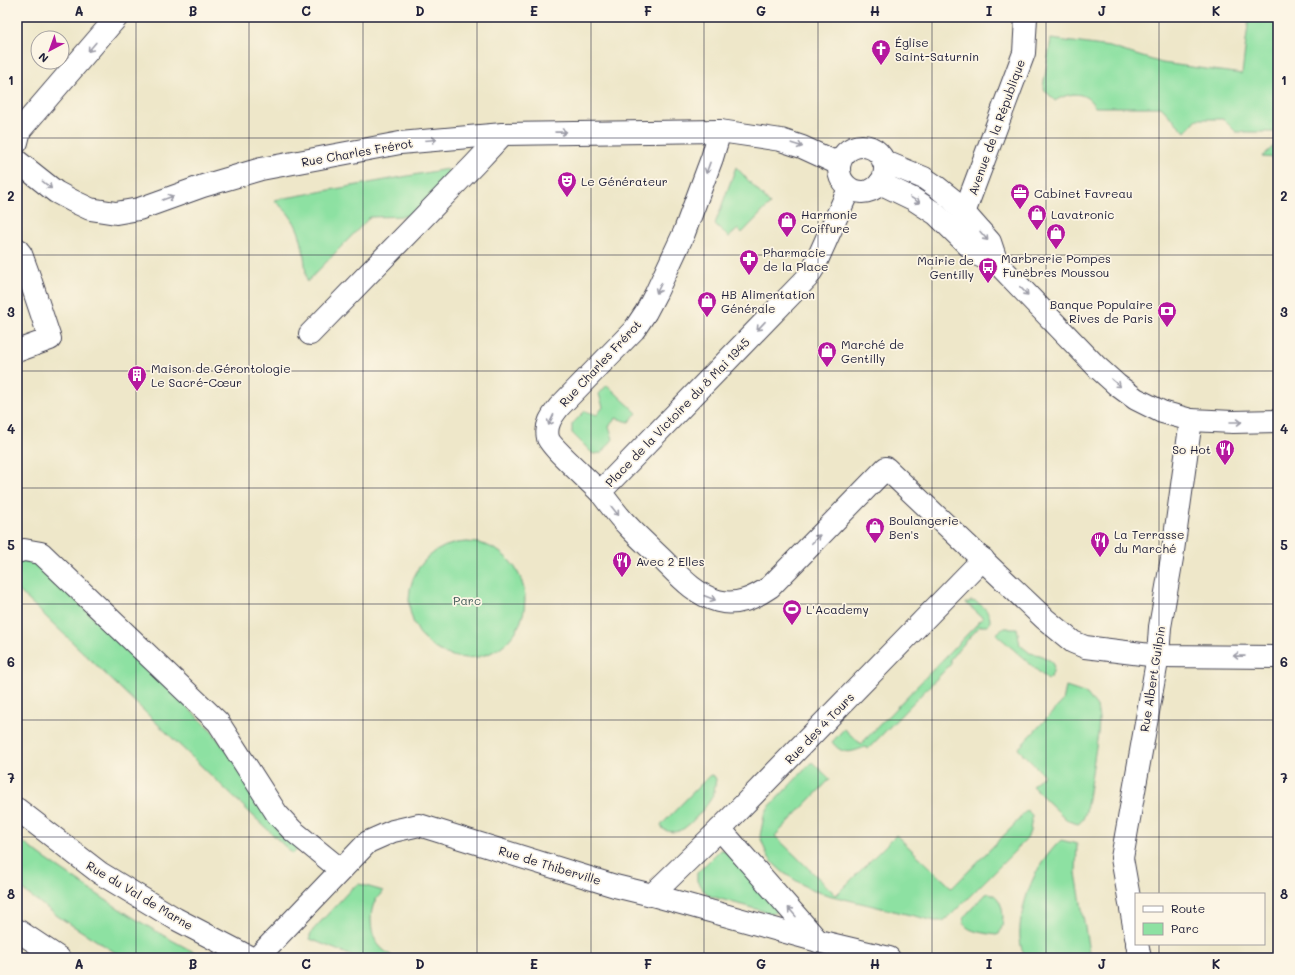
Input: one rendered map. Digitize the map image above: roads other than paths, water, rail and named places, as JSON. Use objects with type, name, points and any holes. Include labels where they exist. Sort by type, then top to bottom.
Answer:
[{"type":"main road","points":[[17,142],[20,130],[117,17]]},
{"type":"main road","name":"Avenue de la République","points":[[964,213],[1024,53],[1026,17]]},
{"type":"main road","name":"Rue Charles Frérot","points":[[600,492],[554,447],[548,439],[550,418],[634,330],[646,312],[684,233],[712,158],[720,131]]},
{"type":"main road","name":"Rue Charles Frérot","points":[[17,160],[56,192],[90,209],[116,213],[139,209],[203,186],[261,169],[400,143],[503,134],[720,131],[781,140],[802,147],[839,164]]},
{"type":"main road","points":[[310,334],[503,134]]},
{"type":"main road","points":[[860,146],[874,150],[880,154],[883,161],[885,166],[880,182],[870,191],[856,192],[849,189],[840,178],[838,171],[842,157],[847,151],[853,148],[860,146]]},
{"type":"main road","points":[[883,161],[924,178],[952,199],[990,242],[997,263]]},
{"type":"main road","points":[[880,182],[913,198],[936,214],[978,255],[997,263],[1097,367],[1117,385],[1136,399],[1162,412],[1191,420],[1278,422]]},
{"type":"main road","name":"Place de la Victoire du 8 Mai 1945","points":[[849,189],[814,267],[807,278],[600,492],[627,525],[690,586],[704,596],[719,601],[733,602],[747,600],[759,595],[770,587],[886,468],[1045,619],[1072,642],[1085,647],[1158,656],[1278,657]]},
{"type":"main road","points":[[17,249],[24,262],[50,339],[17,351]]},
{"type":"main road","name":"Rue Albert Guilpin","points":[[1135,931],[1122,858],[1158,656],[1160,627],[1172,558],[1191,420]]},
{"type":"main road","points":[[17,552],[24,550],[41,553],[218,722],[277,814],[292,830],[341,870]]},
{"type":"main road","name":"Rue des 4 Tours","points":[[652,894],[720,829],[983,559]]},
{"type":"main road","name":"Rue du Val de Marne","points":[[17,808],[100,873],[176,919],[251,958]]},
{"type":"main road","name":"Rue de Thiberville","points":[[257,958],[368,842],[393,831],[419,825],[615,886],[652,894],[818,942],[889,958]]},
{"type":"main road","points":[[720,829],[818,942]]},
{"type":"main road","points":[[17,930],[59,958]]},
{"type":"main road","points":[[1137,945],[1140,958]]},
{"type":"place","name":"Église Saint-Saturnin","points":[[881,66]]},
{"type":"place","name":"Le Générateur","points":[[567,198]]},
{"type":"place","name":"Cabinet Favreau","points":[[1020,210]]},
{"type":"place","name":"Lavatronic","points":[[1037,231]]},
{"type":"place","name":"Harmonie Coiffure","points":[[787,238]]},
{"type":"place","name":"Marbrerie Pompes Funèbres Moussou","points":[[1056,250]]},
{"type":"place","name":"Pharmacie de la Place","points":[[749,276]]},
{"type":"place","name":"Mairie de Gentilly","points":[[988,284]]},
{"type":"place","name":"HB Alimentation Générale","points":[[707,318]]},
{"type":"place","name":"Banque Populaire Rives de Paris","points":[[1167,328]]},
{"type":"place","name":"Marché de Gentilly","points":[[827,368]]},
{"type":"place","name":"Maison de Gérontologie Le Sacré-Cœur","points":[[137,392]]},
{"type":"place","name":"So Hot","points":[[1225,466]]},
{"type":"place","name":"Boulangerie Ben's","points":[[875,544]]},
{"type":"place","name":"La Terrasse du Marché","points":[[1100,558]]},
{"type":"place","name":"Avec 2 Elles","points":[[622,578]]},
{"type":"place","name":"L'Academy","points":[[792,626]]},
{"type":"park label","name":"Parc","points":[[467,600]]}]
